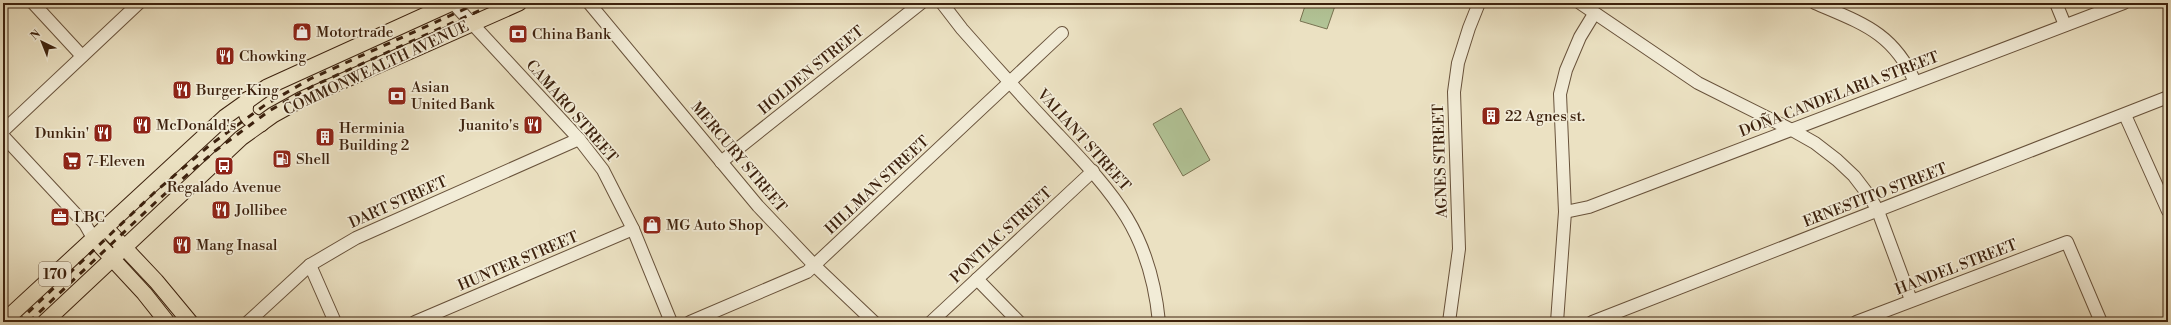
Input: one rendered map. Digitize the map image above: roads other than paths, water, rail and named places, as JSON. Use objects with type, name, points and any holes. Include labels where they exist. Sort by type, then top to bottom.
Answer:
[{"type":"main road","name":"COMMONWEALTH AVENUE","points":[[4,322],[230,112],[248,99],[268,87],[452,3]]},
{"type":"main road","name":"COMMONWEALTH AVENUE","points":[[45,322],[245,135],[261,124],[302,100],[519,3]]},
{"type":"main road","points":[[248,99],[245,108],[246,115],[250,120],[261,124]]},
{"type":"main road","points":[[230,112],[238,112],[245,117],[248,124],[245,135]]},
{"type":"main road","points":[[105,227],[156,281],[190,322]]},
{"type":"main road","points":[[93,238],[167,322]]},
{"type":"street","points":[[33,3],[82,56]]},
{"type":"street","points":[[3,131],[139,3]]},
{"type":"street","name":"CAMARO STREET","points":[[452,3],[579,139],[603,170],[633,229],[672,322]]},
{"type":"street","name":"MERCURY STREET","points":[[589,3],[758,206],[815,266],[874,322]]},
{"type":"street","name":"HOLDEN STREET","points":[[721,162],[921,3]]},
{"type":"street","name":"VALIANT STREET","points":[[942,3],[962,29],[1009,82],[1093,171],[1117,200],[1140,242],[1155,290],[1159,322]]},
{"type":"street","name":"AGNES STREET","points":[[1448,322],[1458,249],[1454,92],[1458,63],[1479,3]]},
{"type":"street","points":[[1580,3],[1594,14],[1698,83],[1815,143],[1854,176],[1870,197],[1878,211],[1911,300]]},
{"type":"street","points":[[1815,3],[1865,25],[1880,35],[1896,49],[1907,64],[1915,82]]},
{"type":"street","points":[[2056,3],[2065,25]]},
{"type":"street","name":"DOÑA CANDELARIA STREET","points":[[1565,212],[1589,207],[2124,3]]},
{"type":"street","points":[[1557,322],[1565,212],[1560,94],[1566,70],[1580,37],[1594,14]]},
{"type":"street","name":"HILLMAN STREET","points":[[690,322],[791,280],[815,266],[1062,32]]},
{"type":"street","name":"ERNESTITO STREET","points":[[1592,322],[2168,97]]},
{"type":"street","points":[[2125,115],[2168,212]]},
{"type":"street","points":[[3,136],[85,224],[93,238]]},
{"type":"street","name":"DART STREET","points":[[248,322],[310,265],[356,238],[579,139]]},
{"type":"street","name":"PONTIAC STREET","points":[[931,322],[1093,171]]},
{"type":"street","points":[[85,224],[105,227]]},
{"type":"street","name":"HUNTER STREET","points":[[415,322],[633,229]]},
{"type":"street","name":"HANDEL STREET","points":[[1856,322],[2067,242],[2101,322]]},
{"type":"street","points":[[310,265],[335,322]]},
{"type":"street","points":[[977,279],[1019,322]]},
{"type":"railway","points":[[18,322],[155,192],[210,145],[265,105],[310,79],[478,3]]},
{"type":"railway","points":[[29,322],[159,199],[215,151],[269,111],[313,86],[496,3]]},
{"type":"place","name":"Motortrade","points":[[302,32]]},
{"type":"place","name":"China Bank","points":[[518,34]]},
{"type":"place","name":"Chowking","points":[[225,56]]},
{"type":"place","name":"Burger King","points":[[182,90]]},
{"type":"place","name":"Asian United Bank","points":[[397,96]]},
{"type":"place","name":"22 Agnes st.","points":[[1491,116]]},
{"type":"place","name":"McDonald's","points":[[142,125]]},
{"type":"place","name":"Juanito's","points":[[533,125]]},
{"type":"place","name":"Dunkin'","points":[[103,133]]},
{"type":"place","name":"Herminia Building 2","points":[[325,137]]},
{"type":"place","name":"Shell","points":[[282,159]]},
{"type":"place","name":"7-Eleven","points":[[72,161]]},
{"type":"place","name":"Regalado Avenue","points":[[224,166]]},
{"type":"place","name":"Jollibee","points":[[221,210]]},
{"type":"place","name":"LBC","points":[[60,217]]},
{"type":"place","name":"MG Auto Shop","points":[[652,225]]},
{"type":"place","name":"Mang Inasal","points":[[182,245]]}]
